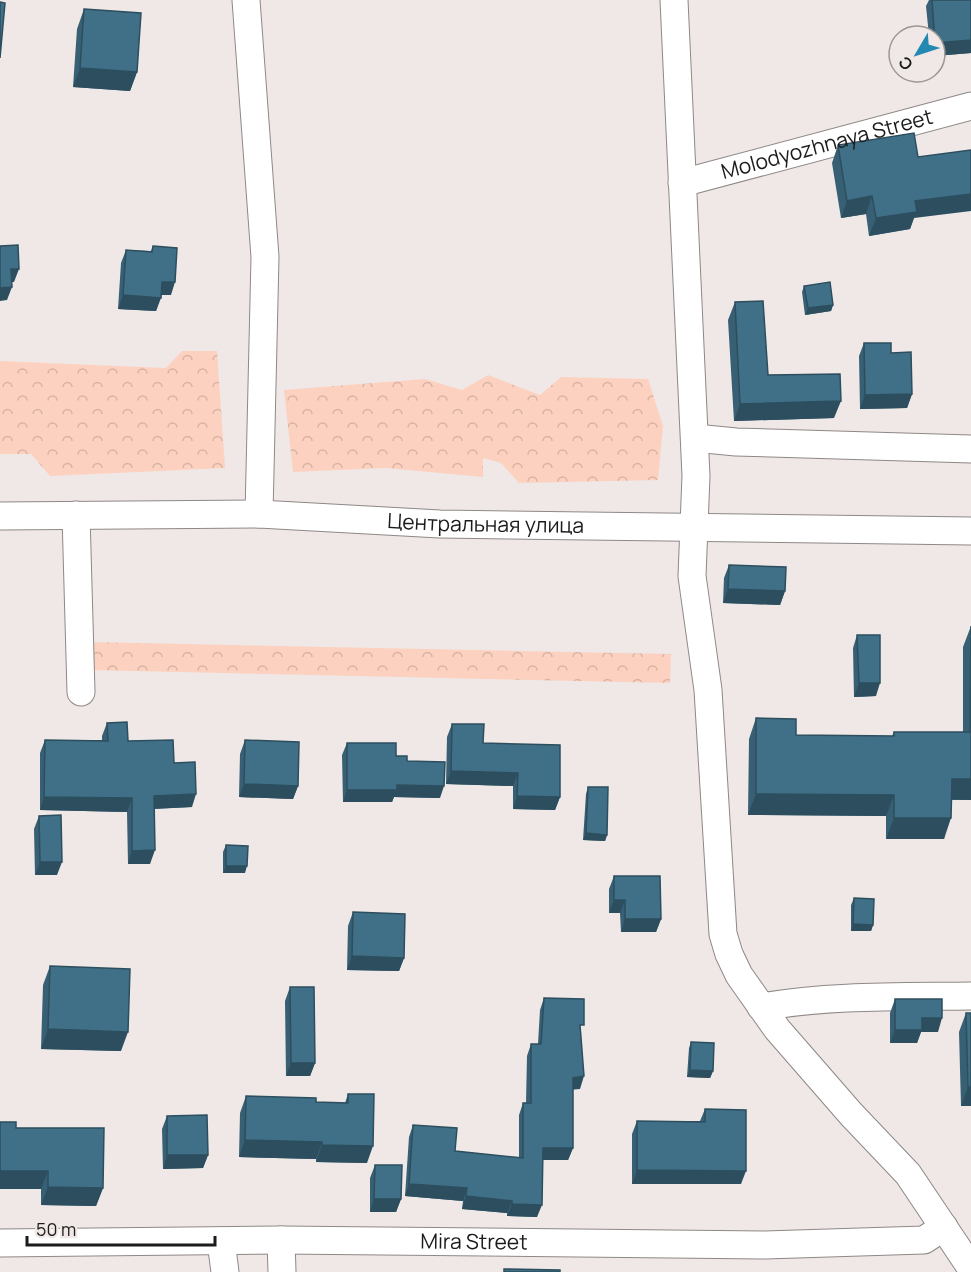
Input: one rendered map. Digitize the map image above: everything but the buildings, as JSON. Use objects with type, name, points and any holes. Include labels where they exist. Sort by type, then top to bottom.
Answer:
[{"type":"street","points":[[246,0],[265,257],[259,514]]},
{"type":"street","points":[[674,0],[695,438],[693,576],[708,690],[723,933],[729,954],[739,975],[777,1029],[851,1114],[908,1174],[971,1268]]},
{"type":"street","name":"Molodyozhnaya Street","points":[[682,183],[971,106]]},
{"type":"street","points":[[695,438],[736,442],[971,449]]},
{"type":"street","name":"Центральная улица","points":[[0,516],[259,514],[440,524],[971,531]]},
{"type":"street","points":[[76,515],[81,692]]},
{"type":"street","points":[[761,1007],[803,1001],[971,996]]},
{"type":"street","name":"Mira Street","points":[[0,1243],[281,1240],[765,1245],[924,1240],[944,1227]]},
{"type":"street","points":[[281,1240],[282,1272]]},
{"type":"street","points":[[221,1241],[225,1272]]},
{"type":"green space","points":[[182,351],[217,351],[225,468],[50,476],[31,454],[0,454],[0,361],[166,368]]},
{"type":"green space","points":[[488,375],[540,395],[561,377],[648,379],[663,426],[658,480],[519,483],[501,463],[483,458],[483,477],[386,468],[293,472],[284,390],[425,379],[462,390]]},
{"type":"green space","points":[[89,642],[671,654],[670,683],[89,670]]}]
